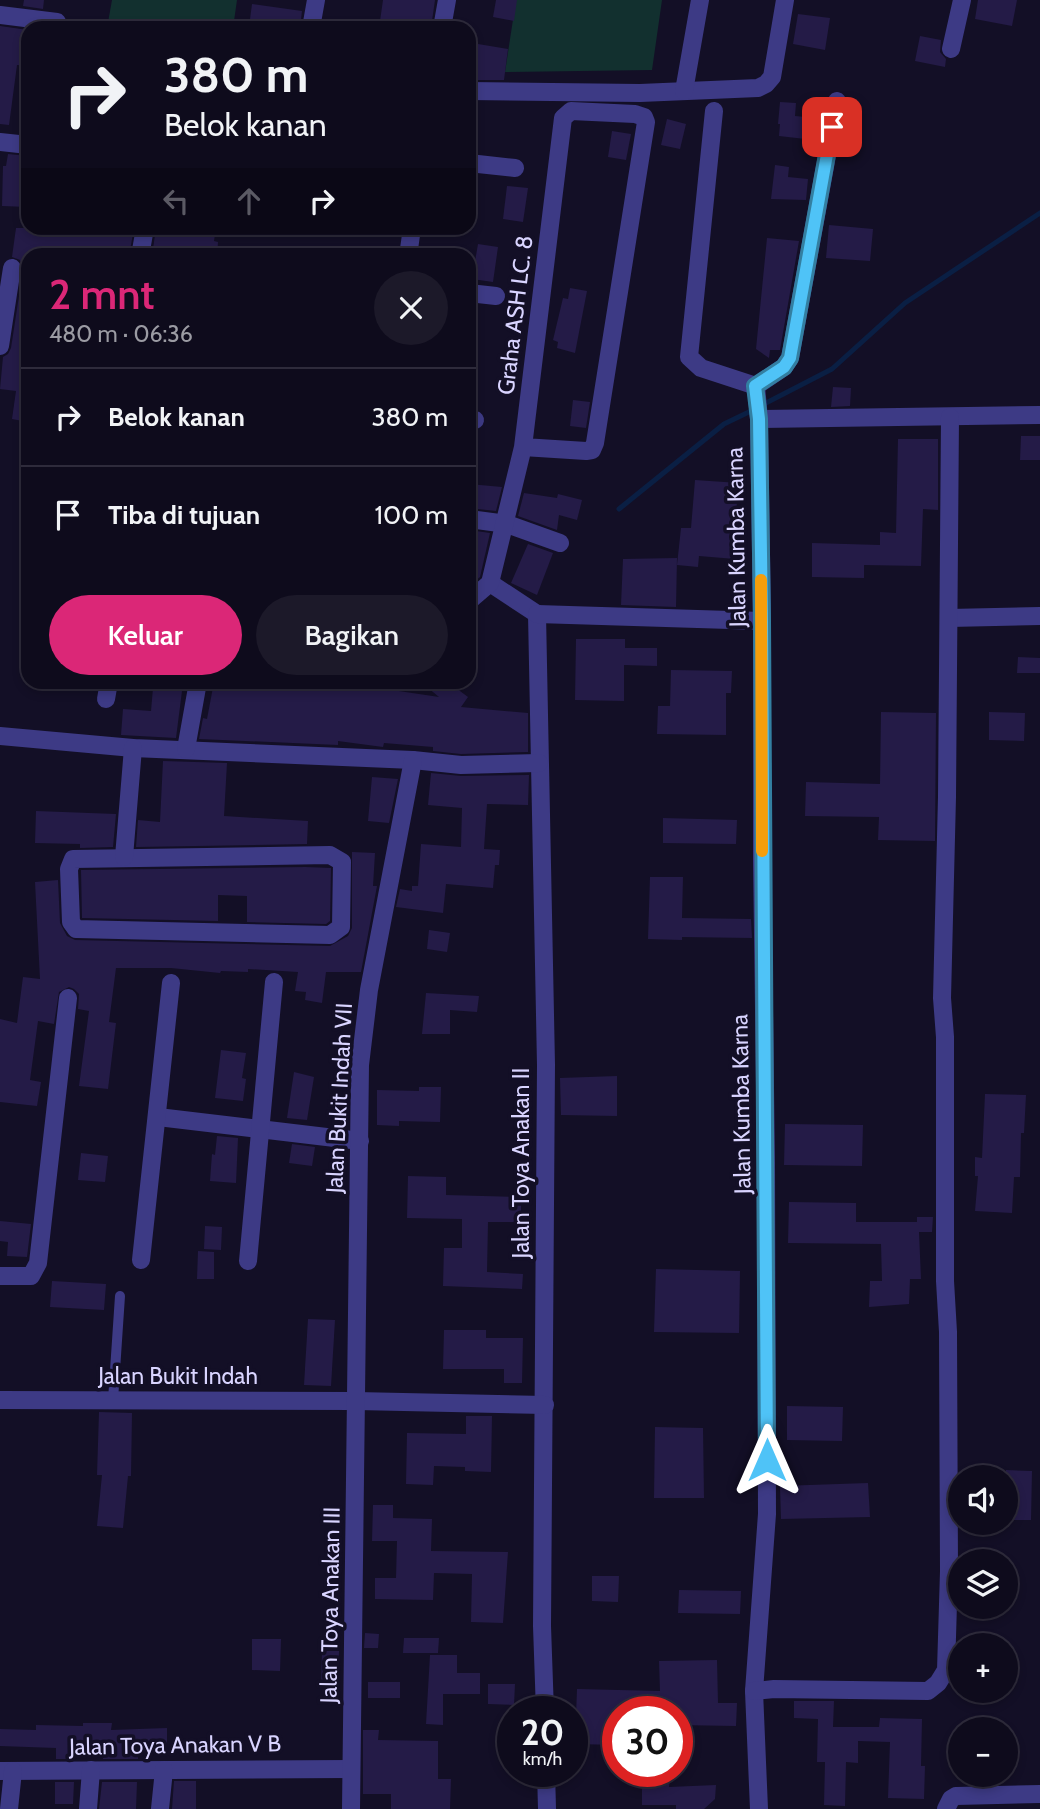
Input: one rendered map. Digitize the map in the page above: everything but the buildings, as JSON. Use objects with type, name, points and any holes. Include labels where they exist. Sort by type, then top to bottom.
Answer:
[{"type":"street","points":[[313,21],[316,0]]},
{"type":"street","points":[[443,21],[447,0]]},
{"type":"street","points":[[684,91],[700,0]]},
{"type":"street","points":[[476,91],[640,93],[758,88],[772,77],[785,0]]},
{"type":"street","points":[[951,49],[962,0]]},
{"type":"street","points":[[0,15],[49,21]]},
{"type":"street","points":[[714,111],[689,357],[701,368],[756,392],[784,367],[790,358],[837,101]]},
{"type":"street","name":"Graha ASH LC. 8","points":[[491,583],[523,447],[563,118],[567,113],[635,114],[644,117],[646,122],[595,443],[592,450],[586,452],[523,447]]},
{"type":"street","points":[[0,142],[21,144]]},
{"type":"street","points":[[476,164],[515,168]]},
{"type":"street","points":[[0,346],[13,268]]},
{"type":"street","points":[[476,294],[496,296]]},
{"type":"street","name":"Jalan Kumba Karna","points":[[756,392],[759,418],[762,621],[767,1514],[754,1691],[759,1809]]},
{"type":"street","points":[[759,418],[1040,415]]},
{"type":"street","points":[[754,1691],[928,1691],[938,1683],[946,1670],[949,1572],[948,1332],[945,1281],[945,1037],[942,998],[947,797],[950,417]]},
{"type":"street","points":[[476,520],[506,524],[560,544]]},
{"type":"street","points":[[476,595],[491,583],[537,614],[762,621]]},
{"type":"street","name":"Jalan Toya Anakan II","points":[[537,614],[546,1065],[542,1626],[544,1696]]},
{"type":"street","points":[[948,618],[1040,616]]},
{"type":"street","points":[[186,749],[197,689]]},
{"type":"street","points":[[0,736],[133,748],[413,760],[461,765],[538,763]]},
{"type":"street","points":[[124,857],[133,748]]},
{"type":"street","name":"Jalan Bukit Indah VII","points":[[356,1401],[360,1065],[369,990],[413,760]]},
{"type":"street","points":[[330,855],[342,862],[341,927],[330,935],[73,927],[70,863],[73,859],[124,857],[330,855]]},
{"type":"street","points":[[248,1261],[274,982]]},
{"type":"street","points":[[141,1259],[172,983]]},
{"type":"street","points":[[0,1276],[31,1276],[38,1264],[68,998]]},
{"type":"street","points":[[158,1117],[360,1142]]},
{"type":"street","name":"Jalan Bukit Indah","points":[[0,1400],[356,1401],[545,1405]]},
{"type":"street","name":"Jalan Toya Anakan III","points":[[351,1809],[356,1401]]},
{"type":"street","name":"Jalan Toya Anakan V B","points":[[6,1771],[351,1769]]},
{"type":"street","points":[[88,1809],[91,1770]]},
{"type":"street","points":[[160,1809],[164,1770]]},
{"type":"street","points":[[6,1771],[9,1809]]},
{"type":"street","points":[[546,1787],[547,1809]]},
{"type":"street","points":[[946,1809],[951,1799],[957,1796],[1040,1794]]},
{"type":"lane","points":[[113,1400],[120,1296]]},
{"type":"green space","points":[[112,0],[237,0],[234,21],[108,21]]},
{"type":"green space","points":[[516,0],[662,0],[652,70],[505,72]]},
{"type":"waterway","points":[[762,405],[832,369],[905,303],[1040,213]]},
{"type":"waterway","points":[[619,509],[724,424],[753,410]]},
{"type":"slow traffic","points":[[761,580],[762,851]]},
{"type":"route","points":[[767,1460],[762,621],[759,419],[755,386],[784,367],[790,358],[832,127]]}]
